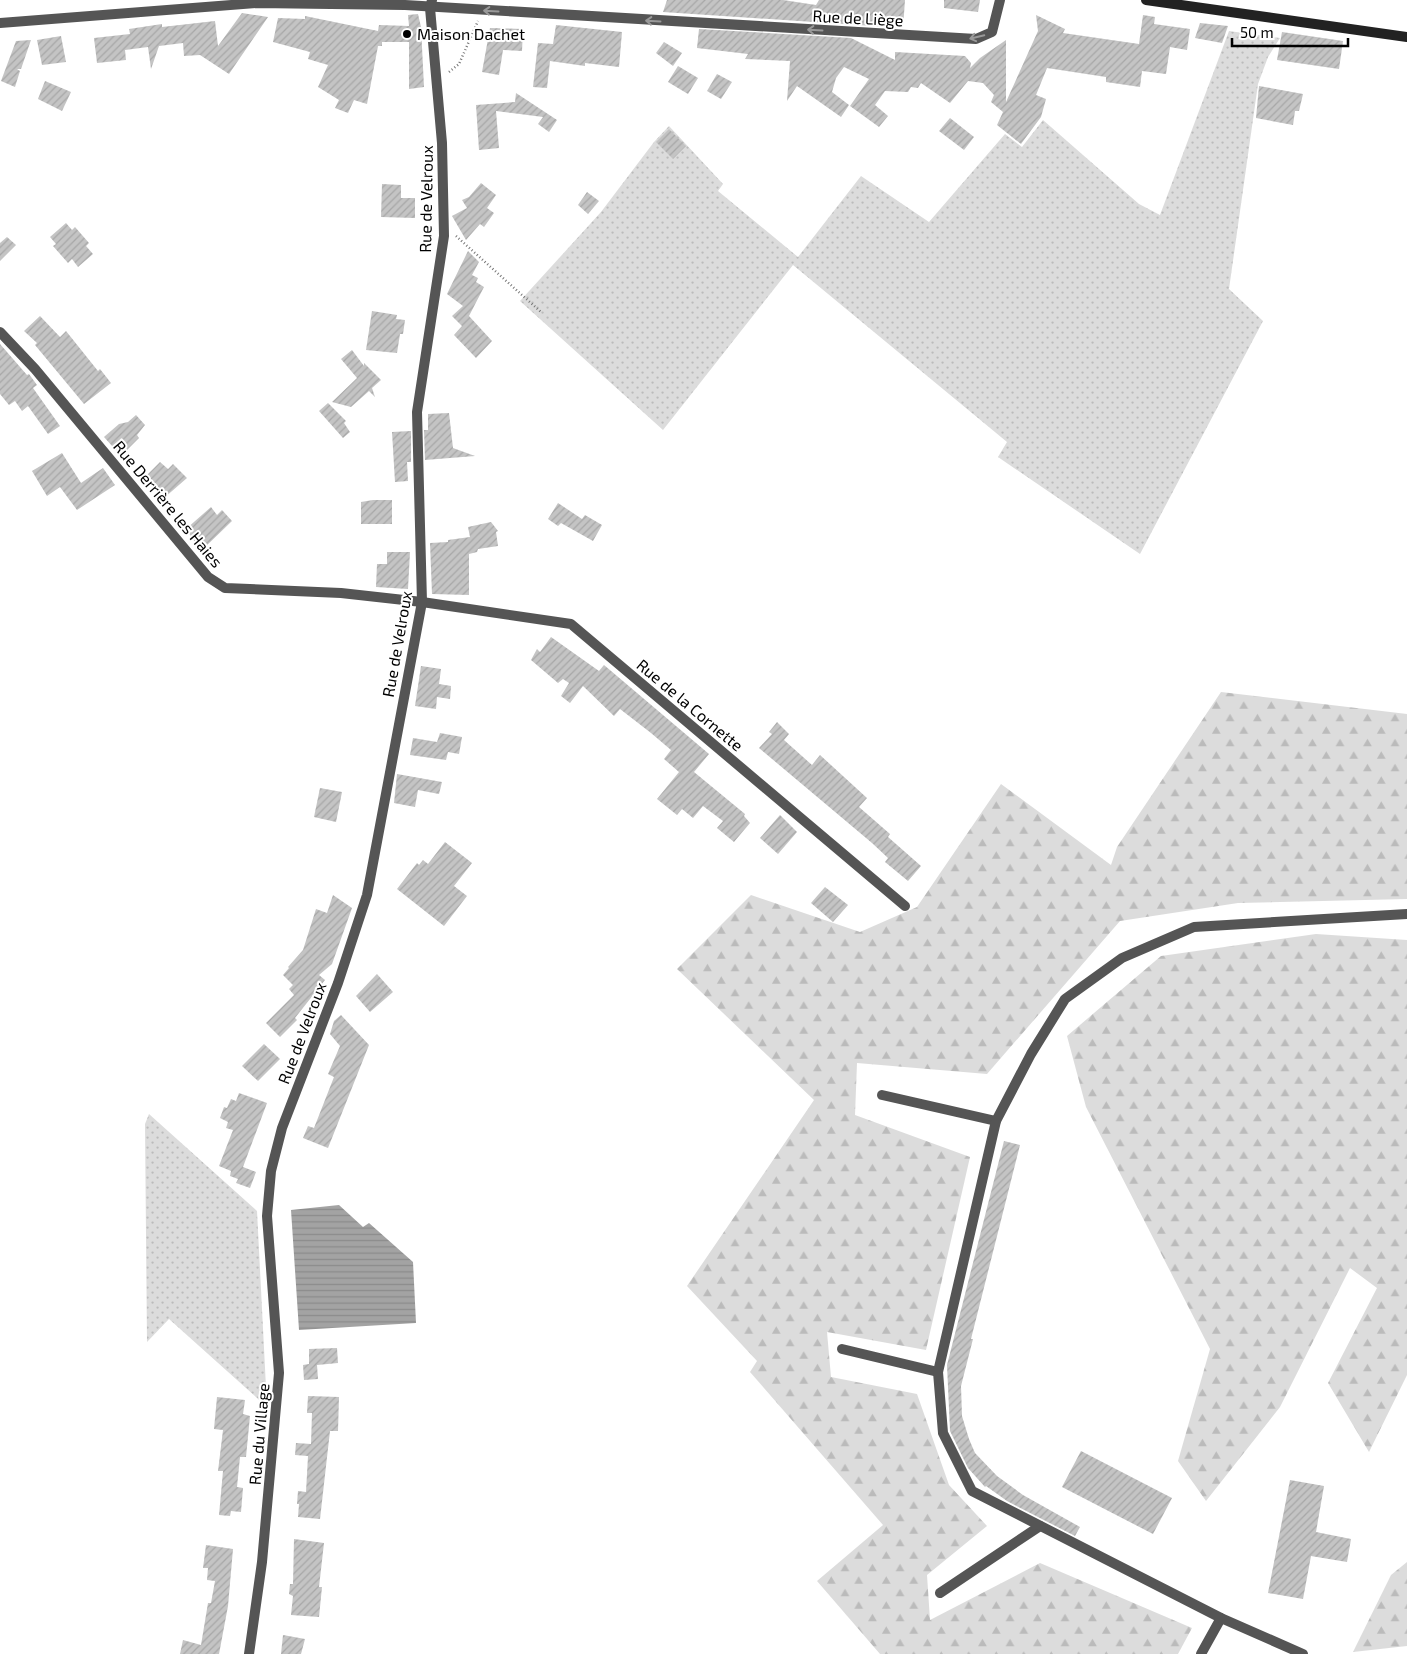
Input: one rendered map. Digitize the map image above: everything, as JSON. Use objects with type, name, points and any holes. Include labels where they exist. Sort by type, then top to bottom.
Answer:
[{"type":"main road","points":[[1146,0],[1407,36]]},
{"type":"street","name":"Rue de Liège","points":[[0,23],[258,3],[402,3],[431,4],[483,11],[976,40],[992,32],[1000,0]]},
{"type":"street","name":"Rue de Velroux","points":[[267,1216],[272,1171],[282,1128],[338,983],[367,895],[422,602],[417,412],[444,236],[442,143],[431,4]]},
{"type":"street","name":"Rue Derrière les Haies","points":[[0,332],[35,369],[208,577],[225,588],[341,593],[422,602]]},
{"type":"street","name":"Rue de la Cornette","points":[[422,602],[571,624],[905,906]]},
{"type":"street","points":[[1304,1654],[1221,1618],[972,1491],[943,1433],[938,1372],[996,1121],[1031,1054],[1066,999],[1122,958],[1194,927],[1407,914]]},
{"type":"street","points":[[882,1095],[996,1121]]},
{"type":"street","name":"Rue du Village","points":[[249,1654],[262,1562],[279,1374],[267,1216]]},
{"type":"street","points":[[842,1349],[938,1372]]},
{"type":"street","points":[[940,1593],[1040,1526]]},
{"type":"street","points":[[1201,1654],[1221,1618]]},
{"type":"path","points":[[437,82],[459,64],[483,11]]},
{"type":"path","points":[[444,225],[541,312]]},
{"type":"green space","points":[[1229,31],[1280,38],[1268,57],[1258,84],[1229,289],[1263,321],[1140,554],[998,457],[1007,442],[793,265],[663,430],[520,301],[601,212],[654,142],[669,126],[723,184],[718,191],[798,257],[861,176],[929,222],[1005,134],[1022,147],[1043,120],[1139,204],[1160,215]]},
{"type":"green space","points":[[1221,692],[1407,714],[1407,899],[1238,903],[1120,921],[987,1074],[857,1063],[855,1115],[970,1157],[926,1350],[827,1332],[831,1377],[917,1394],[949,1485],[987,1526],[927,1575],[930,1620],[1040,1563],[1192,1628],[1178,1654],[880,1654],[817,1581],[883,1525],[750,1372],[757,1361],[687,1286],[814,1100],[677,969],[751,895],[860,932],[917,907],[1001,784],[1111,865],[1117,847]]},
{"type":"green space","points":[[1316,934],[1407,940],[1407,1375],[1369,1452],[1328,1383],[1377,1288],[1350,1268],[1280,1407],[1206,1501],[1178,1461],[1210,1349],[1086,1107],[1067,1036],[1161,956]]},
{"type":"green space","points":[[149,1114],[257,1211],[267,1407],[169,1319],[147,1342],[145,1124]]},
{"type":"green space","points":[[1407,1562],[1407,1646],[1353,1652],[1391,1575]]},
{"type":"shaded area","points":[[339,1205],[363,1227],[369,1223],[413,1262],[416,1323],[299,1330],[291,1210]]},
{"type":"building","points":[[667,0],[783,0],[816,5],[819,0],[905,0],[903,28],[663,12]]},
{"type":"building","points":[[944,0],[980,0],[978,12],[944,8]]},
{"type":"building","points":[[242,13],[268,17],[229,74],[200,55],[184,56],[183,43],[159,46],[151,69],[148,47],[125,50],[126,60],[97,63],[94,38],[130,34],[129,29],[162,24],[162,27],[215,21],[218,46]]},
{"type":"building","points":[[418,14],[421,27],[424,87],[409,89],[409,42],[382,42],[382,46],[378,46],[367,104],[354,100],[348,113],[335,108],[339,100],[318,87],[328,65],[308,59],[310,52],[273,42],[278,18],[305,19],[305,16],[378,31],[379,25],[409,26],[408,15]]},
{"type":"building","points":[[1036,15],[1065,29],[1063,33],[1139,44],[1143,15],[1155,17],[1154,24],[1190,29],[1187,50],[1170,47],[1166,74],[1142,71],[1140,87],[1106,82],[1106,77],[1047,68],[1036,95],[1046,99],[1041,117],[1021,144],[997,125],[1003,112],[991,102],[994,95],[983,83],[968,81],[950,103],[921,83],[918,88],[911,87],[908,92],[885,91],[875,105],[888,116],[879,127],[850,106],[869,79],[844,67],[836,78],[832,92],[849,105],[841,117],[797,86],[787,101],[790,61],[745,59],[748,54],[697,48],[699,29],[851,38],[895,60],[895,52],[965,56],[971,63],[970,68],[980,58],[1006,40],[1006,102],[1038,31]]},
{"type":"building","points":[[1200,23],[1228,26],[1222,43],[1195,38]]},
{"type":"building","points":[[556,25],[622,32],[619,67],[585,63],[585,66],[550,61],[547,88],[533,87],[538,43],[553,44]]},
{"type":"building","points":[[490,28],[523,29],[522,51],[503,50],[499,75],[482,72]]},
{"type":"building","points":[[1282,32],[1343,41],[1339,69],[1277,60]]},
{"type":"building","points":[[61,36],[66,62],[42,65],[37,40]]},
{"type":"building","points":[[31,40],[21,69],[17,69],[20,71],[15,87],[1,81],[16,41]]},
{"type":"building","points":[[664,42],[682,53],[673,66],[656,53]]},
{"type":"building","points":[[678,66],[698,78],[688,94],[668,82]]},
{"type":"building","points":[[717,74],[732,82],[721,99],[707,91]]},
{"type":"building","points":[[45,81],[71,92],[62,111],[38,99]]},
{"type":"building","points":[[1259,86],[1303,94],[1299,111],[1295,111],[1293,125],[1256,118]]},
{"type":"building","points":[[516,93],[557,120],[549,132],[538,124],[543,117],[496,111],[499,148],[479,150],[476,105],[515,102]]},
{"type":"building","points":[[950,118],[974,137],[964,150],[939,131]]},
{"type":"building","points":[[669,129],[686,146],[673,159],[656,142]]},
{"type":"building","points":[[481,183],[496,195],[487,208],[494,213],[484,227],[480,224],[466,240],[452,216],[467,208],[462,200],[469,197]]},
{"type":"building","points":[[382,184],[401,185],[401,198],[415,198],[415,218],[381,217]]},
{"type":"building","points":[[587,192],[599,201],[588,214],[578,205]]},
{"type":"building","points":[[66,223],[72,230],[75,227],[89,243],[86,246],[93,254],[78,267],[72,259],[68,263],[53,246],[56,244],[50,237]]},
{"type":"building","points":[[7,237],[16,245],[0,261],[0,243]]},
{"type":"building","points":[[468,251],[479,262],[472,275],[478,278],[476,282],[484,287],[469,316],[492,341],[476,358],[454,335],[462,326],[452,316],[463,306],[447,294]]},
{"type":"building","points":[[372,311],[397,315],[396,319],[405,320],[403,334],[400,334],[397,353],[366,350]]},
{"type":"building","points":[[40,316],[60,337],[66,331],[98,371],[100,369],[111,383],[84,404],[35,345],[37,343],[24,331]]},
{"type":"building","points":[[0,344],[27,375],[29,374],[37,385],[33,388],[60,426],[48,434],[28,406],[22,411],[15,401],[9,405],[0,394]]},
{"type":"building","points":[[352,350],[364,366],[364,363],[381,380],[372,388],[375,397],[369,391],[351,407],[332,402],[357,378],[341,359]]},
{"type":"building","points":[[328,403],[346,421],[344,423],[350,432],[343,438],[319,411]]},
{"type":"building","points":[[449,413],[453,448],[475,456],[425,460],[424,430],[428,430],[428,414]]},
{"type":"building","points":[[136,415],[145,425],[137,435],[139,438],[121,456],[104,437],[119,424],[128,422]]},
{"type":"building","points":[[411,431],[411,462],[407,462],[408,481],[395,482],[392,432]]},
{"type":"building","points":[[62,453],[81,483],[103,468],[115,485],[77,510],[60,487],[47,496],[32,471]]},
{"type":"building","points":[[160,462],[168,469],[173,464],[187,478],[164,498],[145,477]]},
{"type":"building","points":[[392,500],[392,524],[361,524],[361,502]]},
{"type":"building","points":[[558,503],[582,519],[585,515],[602,525],[593,541],[561,523],[558,526],[548,519]]},
{"type":"building","points":[[211,507],[217,515],[222,510],[232,521],[203,549],[199,548],[186,529]]},
{"type":"building","points":[[491,522],[498,531],[496,532],[498,546],[478,549],[477,552],[469,554],[469,595],[432,594],[430,543],[448,542],[448,540],[470,537],[468,527]]},
{"type":"building","points":[[387,552],[410,552],[408,589],[376,587],[377,564],[387,564]]},
{"type":"building","points":[[551,637],[599,671],[604,665],[709,754],[694,772],[745,814],[744,816],[750,823],[734,842],[717,828],[723,821],[703,806],[693,818],[682,809],[677,815],[657,799],[679,772],[664,759],[671,750],[651,733],[620,709],[614,716],[583,686],[570,703],[561,696],[569,683],[563,679],[558,683],[531,660],[537,649],[540,652]]},
{"type":"building","points":[[421,666],[441,669],[439,684],[451,686],[450,699],[437,697],[436,709],[415,706]]},
{"type":"building","points":[[777,722],[789,734],[784,740],[812,765],[820,755],[867,798],[859,807],[890,834],[888,837],[921,866],[908,881],[885,862],[888,858],[872,843],[759,748],[772,734],[769,732]]},
{"type":"building","points":[[440,733],[462,737],[459,754],[448,752],[446,760],[410,755],[413,738],[437,742]]},
{"type":"building","points":[[397,774],[442,782],[439,794],[418,790],[415,807],[394,803]]},
{"type":"building","points":[[320,788],[342,792],[336,822],[314,817]]},
{"type":"building","points":[[780,815],[797,832],[778,854],[760,838]]},
{"type":"building","points":[[445,842],[472,863],[454,886],[467,896],[444,926],[397,889],[417,863],[419,865],[423,860],[428,864]]},
{"type":"building","points":[[825,887],[848,905],[833,922],[811,903]]},
{"type":"building","points":[[333,895],[352,908],[332,964],[319,975],[325,980],[295,1018],[297,1020],[280,1037],[266,1023],[294,995],[289,989],[293,985],[283,975],[303,950],[316,909],[327,913]]},
{"type":"building","points":[[377,974],[393,992],[370,1012],[356,996]]},
{"type":"building","points":[[341,1015],[369,1045],[328,1148],[303,1138],[308,1126],[314,1128],[334,1077],[328,1074],[340,1046],[330,1034],[334,1021]]},
{"type":"building","points":[[264,1044],[280,1059],[258,1081],[242,1066]]},
{"type":"building","points":[[239,1093],[267,1103],[243,1167],[256,1172],[250,1188],[236,1183],[238,1179],[230,1176],[231,1171],[219,1166],[233,1130],[226,1128],[228,1122],[220,1118],[224,1107],[227,1108],[231,1099],[236,1101]]},
{"type":"building","points":[[1004,1141],[1020,1145],[971,1339],[973,1339],[961,1386],[962,1416],[975,1453],[997,1476],[1023,1495],[1080,1527],[1075,1536],[1007,1501],[985,1487],[968,1468],[950,1431],[947,1365]]},
{"type":"building","points":[[337,1348],[338,1363],[317,1365],[318,1379],[304,1380],[303,1365],[309,1364],[309,1349]]},
{"type":"building","points":[[308,1396],[339,1397],[338,1431],[330,1431],[320,1519],[298,1517],[298,1491],[306,1492],[308,1456],[295,1455],[296,1443],[311,1444],[312,1413],[307,1413]]},
{"type":"building","points":[[217,1397],[245,1400],[243,1414],[250,1416],[246,1457],[240,1457],[237,1487],[243,1488],[241,1512],[231,1511],[230,1516],[219,1515],[223,1471],[218,1471],[223,1430],[214,1429]]},
{"type":"building","points":[[1081,1451],[1172,1498],[1153,1534],[1062,1487]]},
{"type":"building","points":[[1290,1480],[1324,1486],[1316,1532],[1351,1539],[1347,1562],[1311,1556],[1303,1599],[1268,1593]]},
{"type":"building","points":[[294,1539],[324,1543],[319,1587],[322,1587],[319,1617],[291,1615],[293,1596],[289,1594],[290,1584],[293,1584]]},
{"type":"building","points":[[206,1545],[233,1549],[228,1606],[219,1654],[180,1654],[183,1640],[201,1645],[208,1603],[211,1603],[215,1581],[207,1580],[208,1568],[203,1568]]},
{"type":"building","points":[[283,1635],[305,1639],[301,1654],[281,1654]]},
{"type":"place","name":"Maison Dachet","points":[[407,34]]}]
